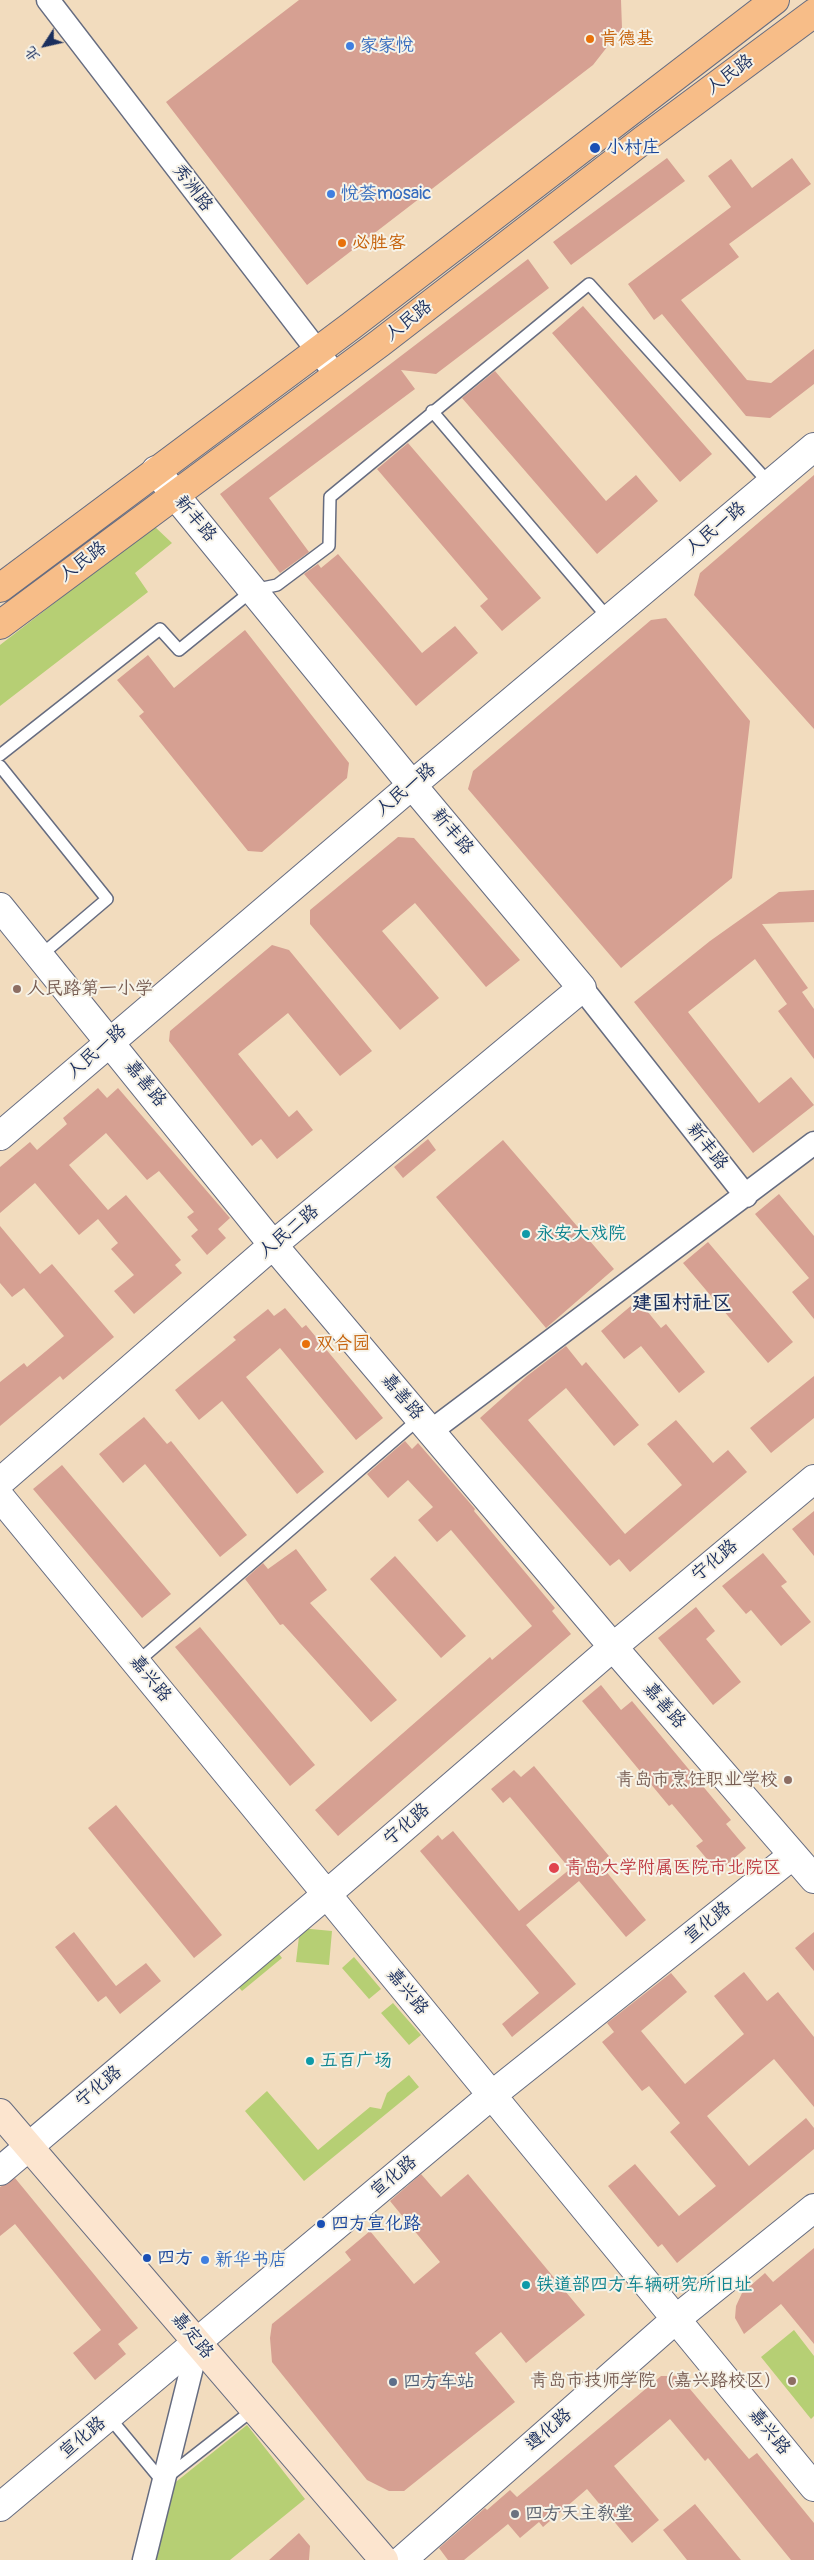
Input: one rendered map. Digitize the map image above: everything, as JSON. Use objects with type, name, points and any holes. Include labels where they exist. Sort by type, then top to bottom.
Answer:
[{"type":"main road","name":"人民路","points":[[0,588],[317,352],[752,11],[775,0]]},
{"type":"main road","name":"人民路","points":[[0,625],[336,375],[635,146],[808,23]]},
{"type":"main road","name":"嘉定路","points":[[0,2113],[384,2560]]},
{"type":"street","name":"秀洲路","points":[[48,0],[336,375]]},
{"type":"street","name":"人民一路","points":[[0,1136],[412,784],[814,447]]},
{"type":"street","name":"新丰路","points":[[156,470],[412,784],[582,988],[746,1196]]},
{"type":"street","name":"嘉善路","points":[[0,907],[273,1245],[613,1647],[814,1879]]},
{"type":"street","name":"人民二路","points":[[0,1482],[273,1245],[582,988]]},
{"type":"street","points":[[425,1425],[746,1196],[814,1143]]},
{"type":"street","name":"宁化路","points":[[0,2171],[327,1894],[613,1647],[814,1478]]},
{"type":"street","name":"嘉兴路","points":[[0,1497],[814,2486]]},
{"type":"street","name":"宣化路","points":[[0,2507],[492,2095],[793,1855]]},
{"type":"street","name":"遵化路","points":[[402,2560],[676,2319],[814,2208]]},
{"type":"street","points":[[144,2560],[198,2342]]},
{"type":"lane","points":[[0,755],[160,629],[178,650],[253,590],[277,585],[329,546],[330,497],[432,411],[589,284],[770,484]]},
{"type":"lane","points":[[432,411],[609,619]]},
{"type":"lane","points":[[0,766],[107,899],[40,956]]},
{"type":"lane","points":[[136,1663],[425,1425]]},
{"type":"lane","points":[[109,2417],[162,2482],[254,2409]]},
{"type":"green space","points":[[154,526],[172,543],[135,573],[148,592],[0,706],[0,645]]},
{"type":"green space","points":[[300,1928],[332,1931],[329,1965],[296,1962]]},
{"type":"green space","points":[[275,1949],[282,1958],[242,1991],[235,1983]]},
{"type":"green space","points":[[354,1957],[381,1989],[369,1999],[342,1968]]},
{"type":"green space","points":[[393,2003],[421,2035],[409,2045],[381,2013]]},
{"type":"green space","points":[[409,2075],[419,2087],[304,2181],[245,2111],[267,2091],[318,2150],[370,2107],[381,2109],[387,2093]]},
{"type":"green space","points":[[794,2330],[814,2356],[814,2416],[811,2419],[761,2357]]},
{"type":"green space","points":[[247,2425],[305,2499],[230,2560],[155,2560],[172,2485]]},
{"type":"building","name":"悦荟mosaic","points":[[299,0],[621,0],[622,28],[593,65],[307,285],[166,102]]},
{"type":"building","points":[[667,158],[685,181],[571,265],[553,242]]},
{"type":"building","points":[[792,158],[811,184],[729,244],[739,257],[681,300],[747,380],[771,383],[814,349],[814,384],[770,418],[746,416],[662,314],[654,320],[628,284],[731,207],[708,176],[731,159],[752,188]]},
{"type":"building","points":[[528,259],[549,288],[436,374],[401,370],[415,389],[269,498],[309,552],[280,573],[220,494]]},
{"type":"building","points":[[583,306],[712,454],[680,482],[552,333]]},
{"type":"building","points":[[495,371],[606,501],[636,475],[658,501],[597,554],[462,398]]},
{"type":"building","points":[[408,443],[541,598],[502,631],[480,606],[488,599],[377,469]]},
{"type":"building","points":[[814,475],[814,729],[694,595],[700,573]]},
{"type":"building","points":[[338,554],[422,653],[455,626],[478,653],[416,706],[304,574],[318,564],[321,568]]},
{"type":"building","points":[[666,618],[750,721],[732,878],[621,968],[468,789],[473,771],[651,620]]},
{"type":"building","points":[[245,630],[349,763],[347,778],[262,852],[248,851],[139,716],[144,712],[117,680],[148,655],[174,688]]},
{"type":"building","points":[[398,837],[414,838],[520,960],[486,987],[415,903],[382,931],[439,998],[400,1030],[310,924],[310,910]]},
{"type":"building","points":[[814,890],[814,922],[762,924],[808,988],[802,992],[814,1009],[814,1059],[778,1011],[787,1004],[755,959],[688,1012],[759,1103],[791,1077],[814,1105],[753,1153],[634,1002],[710,941],[779,892]]},
{"type":"building","points":[[272,945],[289,950],[372,1051],[340,1076],[288,1013],[238,1054],[289,1117],[297,1110],[313,1130],[277,1159],[261,1139],[252,1146],[169,1041],[170,1031]]},
{"type":"building","points":[[98,1088],[107,1098],[118,1088],[230,1218],[218,1229],[226,1238],[207,1255],[191,1236],[198,1230],[187,1217],[194,1212],[159,1171],[147,1180],[106,1133],[69,1165],[108,1210],[126,1195],[181,1260],[175,1265],[182,1273],[134,1314],[114,1291],[134,1275],[111,1249],[118,1243],[98,1219],[79,1235],[35,1183],[0,1213],[0,1167],[30,1142],[37,1150],[67,1124],[63,1118]]},
{"type":"building","points":[[428,1139],[436,1150],[403,1178],[394,1167]]},
{"type":"building","name":"永安大戏院","points":[[503,1140],[614,1269],[546,1328],[436,1197]]},
{"type":"building","points":[[779,1194],[814,1236],[814,1319],[792,1292],[809,1278],[755,1214]]},
{"type":"building","points":[[0,1226],[40,1274],[52,1264],[114,1337],[63,1380],[60,1376],[0,1426],[0,1382],[24,1363],[27,1367],[64,1336],[24,1288],[12,1297],[0,1283]]},
{"type":"building","points":[[708,1242],[793,1342],[768,1363],[683,1263]]},
{"type":"building","points":[[638,1300],[661,1328],[666,1324],[705,1372],[679,1393],[641,1346],[624,1359],[601,1331]]},
{"type":"building","points":[[285,1308],[302,1328],[306,1325],[383,1418],[356,1440],[280,1348],[246,1377],[324,1472],[297,1494],[222,1401],[199,1420],[175,1390],[236,1340],[233,1337],[268,1309],[274,1316]]},
{"type":"building","points":[[566,1346],[582,1366],[586,1362],[639,1425],[614,1446],[566,1388],[528,1420],[625,1534],[682,1485],[647,1444],[676,1420],[713,1463],[728,1450],[747,1472],[630,1572],[619,1559],[610,1566],[480,1418],[527,1376]]},
{"type":"building","points":[[814,1376],[814,1418],[771,1453],[750,1428]]},
{"type":"building","points":[[144,1417],[167,1444],[171,1441],[247,1535],[220,1557],[145,1464],[123,1483],[99,1454]]},
{"type":"building","points":[[405,1441],[412,1449],[418,1443],[475,1509],[474,1511],[555,1608],[552,1611],[571,1634],[338,1836],[315,1810],[490,1657],[492,1660],[532,1626],[451,1530],[437,1542],[418,1520],[433,1507],[408,1480],[388,1498],[367,1474]]},
{"type":"building","points":[[62,1465],[171,1594],[142,1618],[33,1489]]},
{"type":"building","points":[[814,1511],[814,1556],[792,1529]]},
{"type":"building","points":[[296,1549],[327,1590],[310,1603],[397,1700],[371,1722],[283,1624],[280,1625],[245,1579],[263,1563],[268,1569]]},
{"type":"building","points":[[763,1553],[787,1582],[781,1586],[811,1622],[781,1646],[751,1610],[746,1614],[722,1586]]},
{"type":"building","points":[[395,1556],[466,1636],[441,1658],[370,1579]]},
{"type":"building","points":[[696,1607],[715,1631],[706,1639],[741,1682],[713,1705],[658,1638]]},
{"type":"building","points":[[200,1627],[315,1765],[290,1786],[175,1647]]},
{"type":"building","points":[[601,1685],[621,1710],[632,1701],[731,1820],[726,1824],[746,1848],[718,1872],[696,1846],[703,1841],[672,1804],[669,1806],[582,1701]]},
{"type":"building","points":[[534,1766],[609,1856],[600,1864],[646,1920],[626,1937],[579,1881],[526,1925],[576,1984],[512,2037],[502,2024],[539,1993],[420,1851],[438,1835],[442,1840],[453,1831],[519,1911],[570,1869],[510,1797],[503,1803],[491,1789],[514,1770],[521,1777]]},
{"type":"building","points":[[116,1805],[222,1935],[194,1958],[88,1828]]},
{"type":"building","points":[[74,1932],[116,1986],[146,1963],[161,1981],[120,2014],[106,1996],[98,2002],[55,1947]]},
{"type":"building","points":[[814,1932],[814,1971],[795,1948]]},
{"type":"building","points":[[744,1972],[767,2001],[778,1992],[814,2037],[814,2107],[774,2059],[707,2116],[749,2166],[806,2118],[814,2128],[814,2149],[677,2263],[662,2244],[658,2247],[608,2186],[635,2164],[679,2216],[716,2186],[670,2132],[680,2123],[649,2086],[642,2091],[602,2042],[614,2032],[607,2023],[671,1973],[687,1992],[641,2031],[685,2084],[744,2034],[714,1996]]},
{"type":"building","points":[[421,2174],[441,2197],[468,2174],[585,2315],[526,2363],[501,2332],[475,2353],[515,2402],[404,2491],[389,2491],[367,2480],[272,2362],[270,2338],[272,2324],[351,2260],[345,2252],[370,2231],[414,2284],[440,2262],[390,2201]]},
{"type":"building","points":[[15,2178],[138,2328],[118,2344],[126,2354],[95,2380],[73,2353],[101,2330],[15,2224],[0,2236],[0,2187]]},
{"type":"building","points":[[814,2248],[814,2344],[781,2304],[744,2334],[735,2318],[736,2306],[742,2293],[765,2273],[773,2282]]},
{"type":"building","points":[[661,2376],[679,2376],[749,2459],[757,2453],[814,2523],[814,2560],[791,2560],[708,2458],[705,2461],[670,2419],[614,2466],[659,2520],[632,2543],[587,2489],[543,2527],[539,2522],[520,2538],[508,2524],[464,2560],[448,2560],[439,2548],[485,2508],[487,2510],[510,2490],[517,2497]]},
{"type":"building","points":[[695,2504],[741,2560],[687,2560],[663,2530]]},
{"type":"building","points":[[299,2533],[310,2546],[309,2560],[269,2560]]},
{"type":"place","name":"肯德基","points":[[590,39]]},
{"type":"place","name":"家家悦","points":[[350,46]]},
{"type":"place","name":"小村庄","points":[[595,148]]},
{"type":"place","name":"悦荟mosaic","points":[[331,194]]},
{"type":"place","name":"必胜客","points":[[342,243]]},
{"type":"place","name":"人民路第一小学","points":[[17,989]]},
{"type":"place","name":"永安大戏院","points":[[526,1234]]},
{"type":"place","name":"双合园","points":[[306,1344]]},
{"type":"place","name":"青岛市烹饪职业学校","points":[[788,1780]]},
{"type":"place","name":"青岛大学附属医院市北院区","points":[[554,1868]]},
{"type":"place","name":"五百广场","points":[[310,2061]]},
{"type":"place","name":"四方宣化路","points":[[321,2224]]},
{"type":"place","name":"四方","points":[[147,2258]]},
{"type":"place","name":"新华书店","points":[[205,2260]]},
{"type":"place","name":"铁道部四方车辆研究所旧址","points":[[526,2285]]},
{"type":"place","name":"青岛市技师学院（嘉兴路校区）","points":[[792,2381]]},
{"type":"place","name":"四方车站","points":[[393,2382]]},
{"type":"place","name":"四方天主教堂","points":[[515,2514]]},
{"type":"district","name":"建国村社区","points":[[682,1304]]}]
